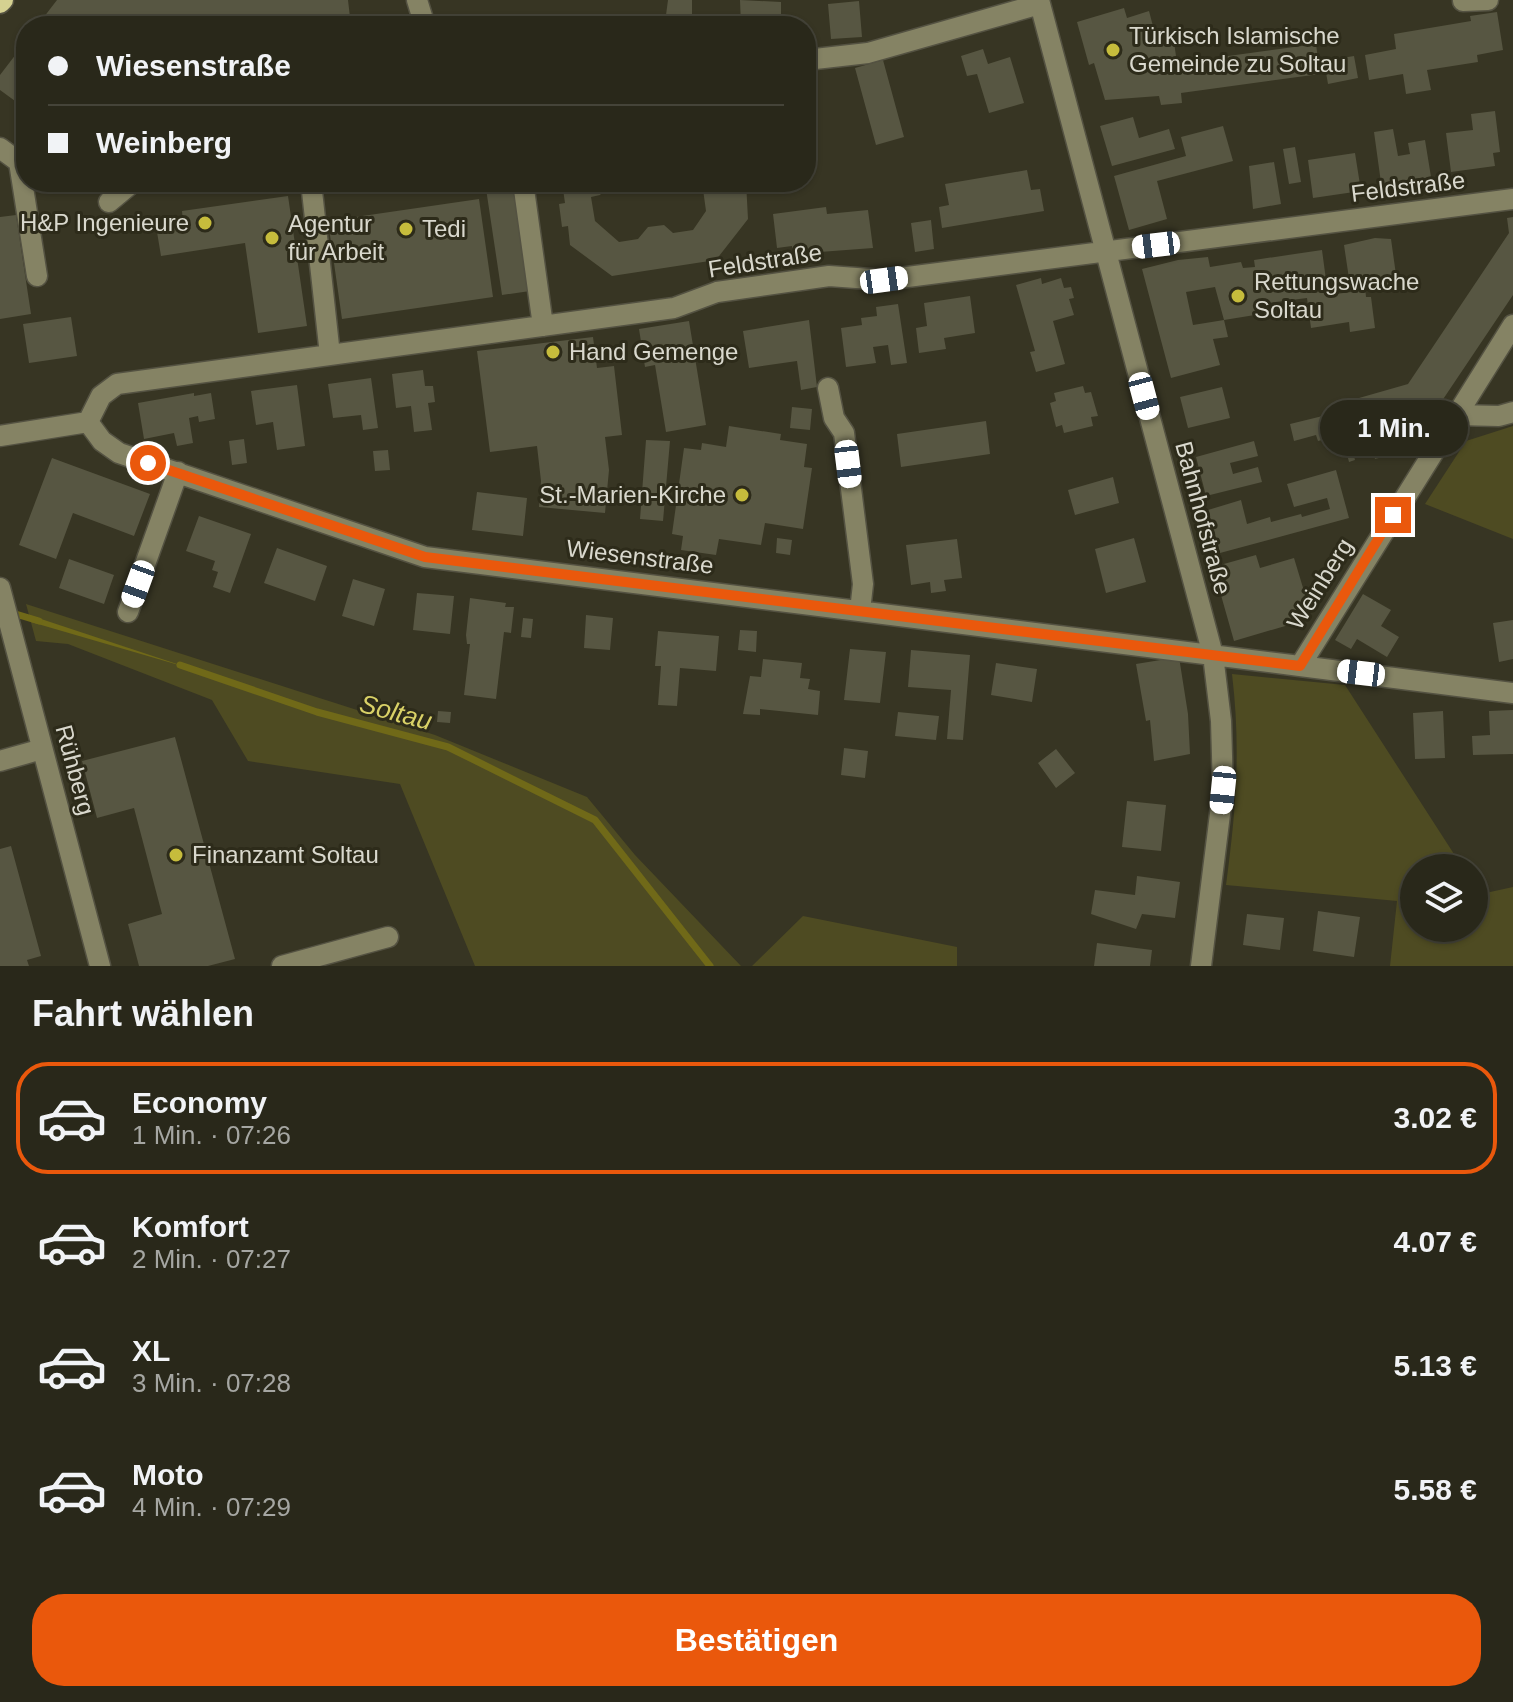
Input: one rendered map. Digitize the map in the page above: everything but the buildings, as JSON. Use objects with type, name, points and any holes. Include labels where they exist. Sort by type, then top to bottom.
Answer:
[{"type":"street","points":[[1463,1],[1488,0]]},
{"type":"street","points":[[816,59],[868,53],[1040,2]]},
{"type":"street","name":"Bahnhofstraße","points":[[1040,2],[1213,655],[1221,721],[1223,790],[1201,966]]},
{"type":"street","points":[[24,192],[37,276]]},
{"type":"street","points":[[109,202],[121,192]]},
{"type":"street","points":[[312,192],[330,355]]},
{"type":"street","points":[[524,192],[543,326]]},
{"type":"street","name":"Feldstraße","points":[[88,422],[101,396],[117,384],[674,308],[717,292],[829,276],[884,280],[1513,199]]},
{"type":"street","name":"Weinberg","points":[[1213,655],[1300,666],[1513,325]]},
{"type":"street","points":[[828,388],[834,418],[844,433],[863,584],[860,611]]},
{"type":"street","points":[[1456,415],[1499,416],[1513,412]]},
{"type":"street","points":[[0,436],[88,422]]},
{"type":"street","name":"Wiesenstraße","points":[[88,422],[102,441],[119,453],[425,557],[1213,655]]},
{"type":"street","points":[[128,612],[178,472]]},
{"type":"street","name":"Rühberg","points":[[1,591],[100,966]]},
{"type":"street","points":[[1300,666],[1513,693]]},
{"type":"street","points":[[0,761],[42,749]]},
{"type":"street","points":[[282,966],[388,937]]},
{"type":"shaded area","points":[[1513,426],[1513,539],[1425,504],[1466,441]]},
{"type":"shaded area","points":[[26,604],[435,735],[587,797],[635,855],[741,966],[475,966],[400,784],[248,761],[212,700],[68,644],[36,641]]},
{"type":"shaded area","points":[[29,615],[180,665],[189,668],[31,622]]},
{"type":"shaded area","points":[[1232,674],[1345,685],[1454,854],[1400,854],[1400,942],[1488,942],[1488,892],[1513,887],[1513,966],[1390,966],[1397,901],[1226,885],[1236,780]]},
{"type":"shaded area","points":[[803,916],[957,947],[957,966],[752,966]]},
{"type":"waterway","name":"Soltau","points":[[9,612],[39,621]]},
{"type":"waterway","name":"Soltau","points":[[180,665],[317,712],[448,747],[595,820],[710,966]]},
{"type":"place","name":"Türkisch Islamische Gemeinde zu Soltau","points":[[1113,50]]},
{"type":"place","name":"H&P Ingenieure","points":[[205,223]]},
{"type":"place","name":"Tedi","points":[[406,229]]},
{"type":"place","name":"Agentur für Arbeit","points":[[272,238]]},
{"type":"place","name":"Rettungswache Soltau","points":[[1238,296]]},
{"type":"place","name":"Hand Gemenge","points":[[553,352]]},
{"type":"place","name":"St.-Marien-Kirche","points":[[742,495]]},
{"type":"place","name":"Finanzamt Soltau","points":[[176,855]]},
{"type":"route","points":[[148,463],[401,552],[425,557],[1300,666],[1393,515]]}]
